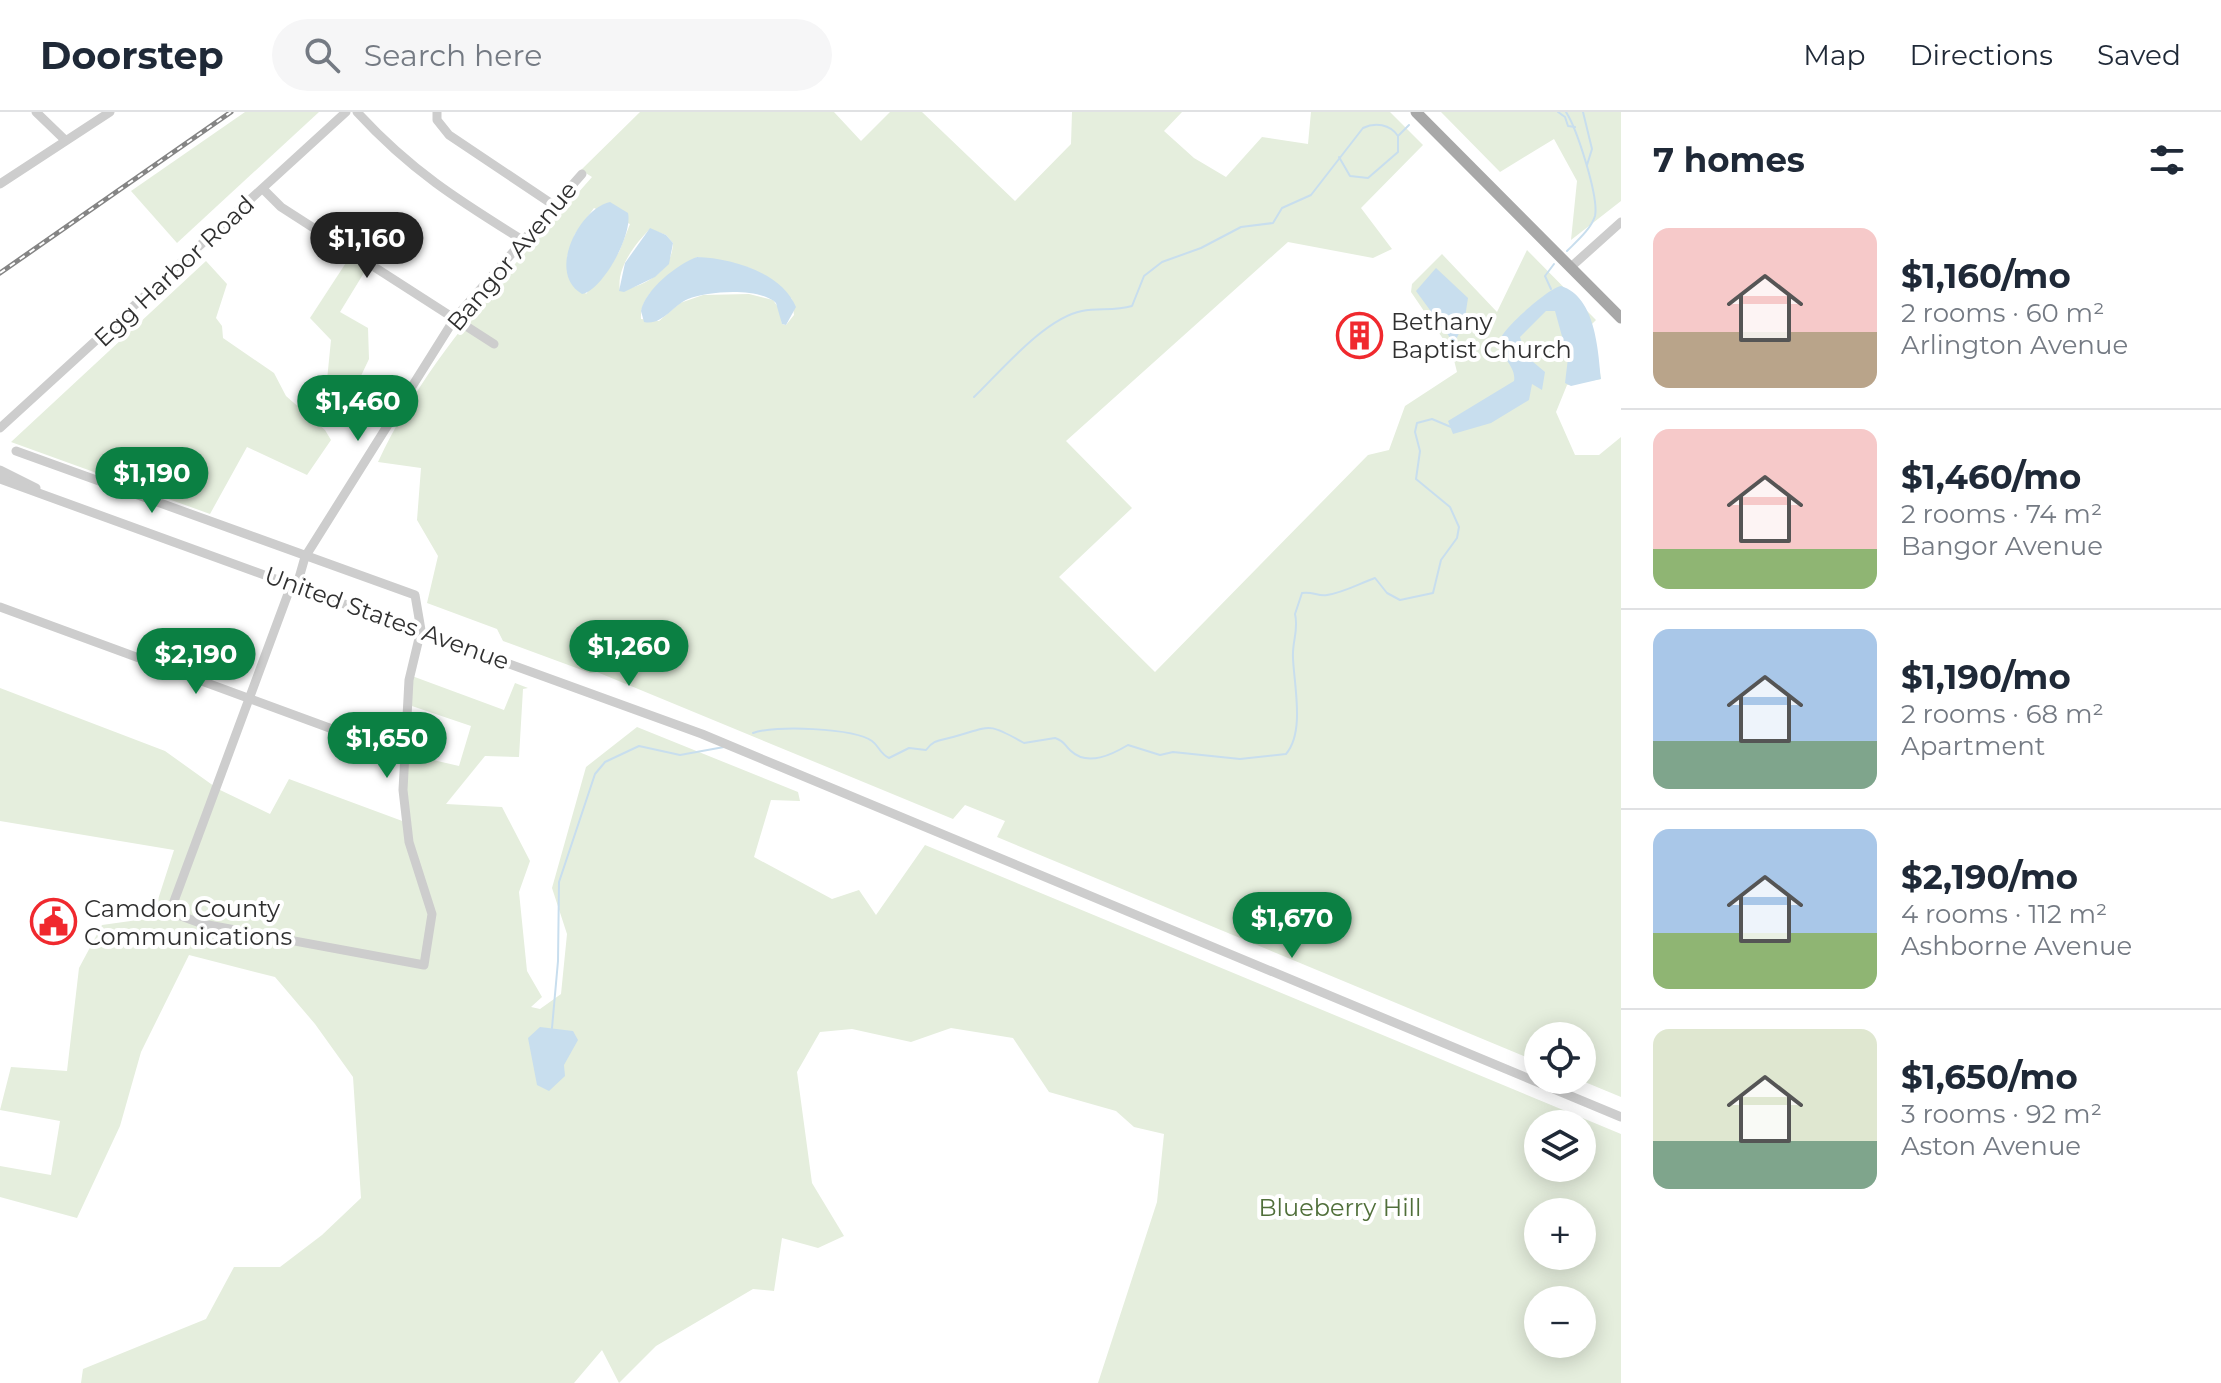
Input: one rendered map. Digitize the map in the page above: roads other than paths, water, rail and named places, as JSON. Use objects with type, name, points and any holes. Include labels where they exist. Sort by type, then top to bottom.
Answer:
[{"type":"main road","points":[[1416,112],[1621,318]]},
{"type":"street","points":[[36,112],[65,140]]},
{"type":"street","points":[[0,184],[110,112]]},
{"type":"street","name":"Egg Harbor Road","points":[[0,428],[346,112]]},
{"type":"street","points":[[357,112],[392,151],[431,183],[524,241]]},
{"type":"street","points":[[437,112],[437,120],[449,135],[555,206]]},
{"type":"street","name":"Bangor Avenue","points":[[403,755],[404,815],[409,842],[432,914],[424,965],[203,924],[170,912],[305,557],[455,318],[582,174]]},
{"type":"street","points":[[263,189],[281,207],[494,344]]},
{"type":"street","points":[[1572,266],[1621,222]]},
{"type":"street","name":"United States Avenue","points":[[16,451],[415,595],[421,630]]},
{"type":"street","points":[[0,470],[30,483],[41,493]]},
{"type":"street","name":"United States Avenue","points":[[0,479],[702,734],[1621,1117]]},
{"type":"street","points":[[0,607],[403,755],[409,680],[421,630]]},
{"type":"water","points":[[610,202],[628,213],[626,234],[615,260],[599,283],[582,294],[572,284],[567,272],[571,243],[587,216]]},
{"type":"water","points":[[650,228],[666,235],[673,243],[669,264],[655,277],[624,292],[619,291],[625,263]]},
{"type":"water","points":[[697,257],[724,260],[754,269],[779,285],[796,307],[786,325],[782,324],[776,303],[768,298],[733,292],[688,299],[662,318],[644,322],[641,311],[655,287]]},
{"type":"water","points":[[1436,268],[1468,298],[1464,324],[1454,343],[1416,291]]},
{"type":"water","points":[[1561,286],[1582,301],[1588,313],[1596,340],[1601,379],[1571,386],[1565,383],[1568,358],[1555,311],[1546,311],[1520,337],[1526,356],[1545,372],[1542,390],[1532,384],[1529,400],[1491,423],[1453,434],[1448,421],[1514,381],[1513,370],[1501,351],[1503,334],[1538,300]]},
{"type":"water","points":[[540,1027],[573,1031],[578,1040],[564,1065],[565,1076],[549,1091],[537,1085],[528,1038]]},
{"type":"waterway","points":[[1558,112],[1565,117],[1568,126],[1575,127]]},
{"type":"waterway","points":[[1566,112],[1586,163],[1595,207],[1590,226],[1567,251]]},
{"type":"waterway","points":[[1583,112],[1592,149],[1587,165]]},
{"type":"waterway","points":[[974,397],[1024,347],[1053,324],[1082,311],[1132,306],[1144,276],[1162,262],[1201,248],[1241,227],[1273,223],[1282,208],[1311,195],[1363,128],[1382,125],[1398,136]]},
{"type":"waterway","points":[[1399,135],[1409,125]]},
{"type":"waterway","points":[[1339,157],[1350,176],[1368,178],[1398,152],[1398,136]]},
{"type":"waterway","points":[[1551,289],[1545,276],[1554,264]]},
{"type":"waterway","points":[[753,733],[795,729],[849,733],[872,741],[889,758],[909,748],[926,750],[938,741],[989,728],[1024,743],[1055,738],[1078,756],[1093,759],[1128,745],[1160,755],[1173,752],[1240,759],[1286,754],[1292,745],[1297,721],[1293,652],[1295,614],[1302,593],[1327,595],[1375,578],[1387,593],[1400,600],[1433,593],[1441,560],[1457,538],[1459,527],[1450,507],[1416,479],[1420,451],[1415,432],[1417,423],[1432,419],[1451,427]]},
{"type":"waterway","points":[[552,1028],[558,961],[559,882],[595,774],[605,762],[639,746],[680,755],[724,747]]},
{"type":"railway","points":[[0,273],[231,112]]},
{"type":"place","name":"Bethany Baptist Church","points":[[1360,335]]},
{"type":"place","name":"Camdon County Communications","points":[[53,922]]},
{"type":"park label","name":"Blueberry Hill","points":[[1340,1207]]}]
